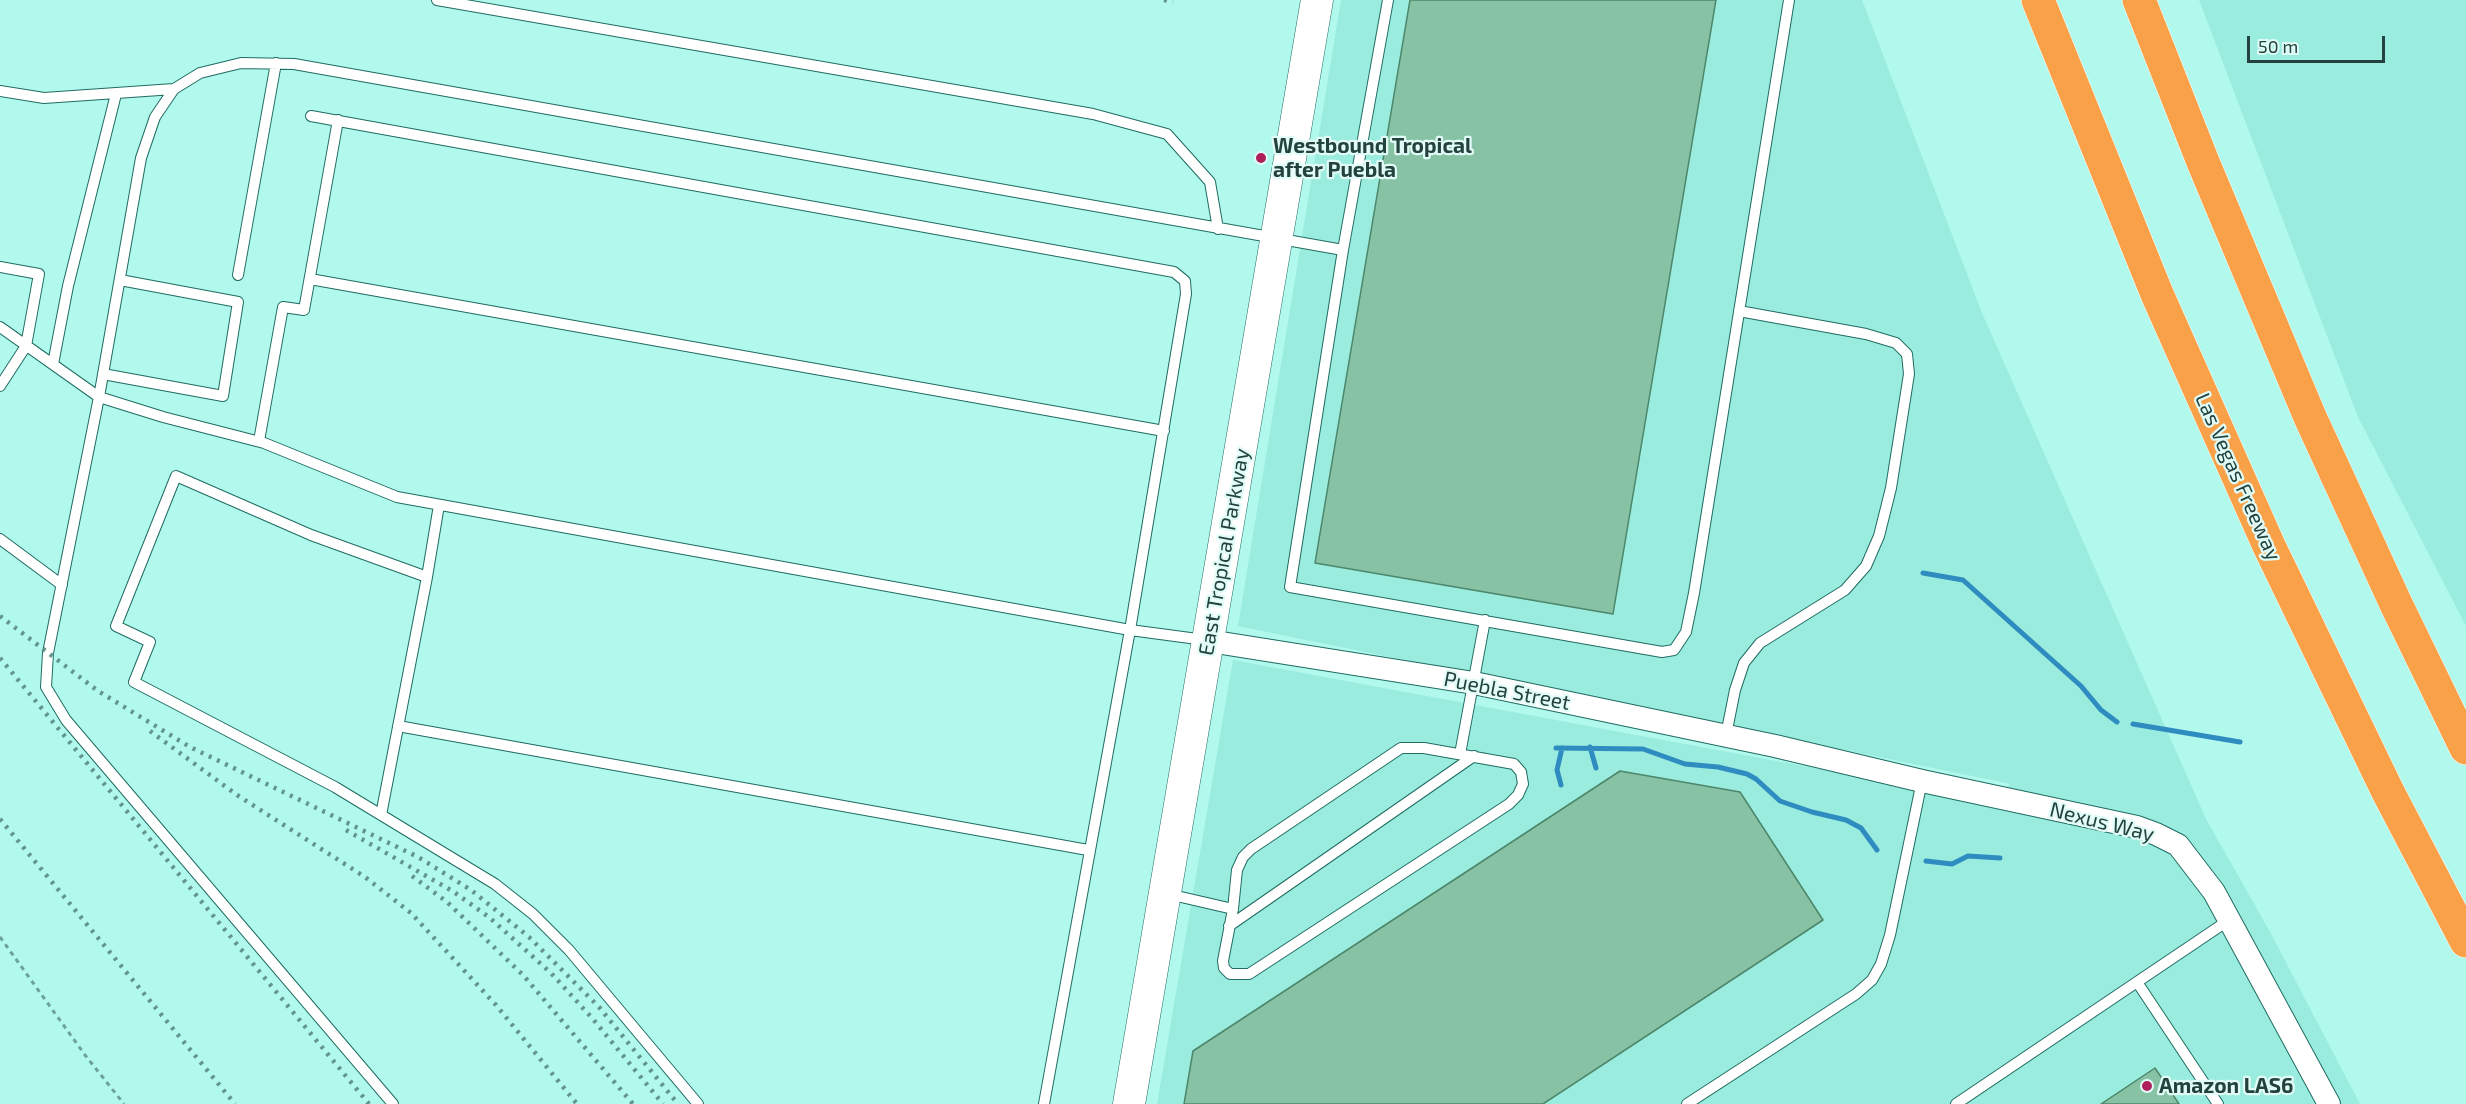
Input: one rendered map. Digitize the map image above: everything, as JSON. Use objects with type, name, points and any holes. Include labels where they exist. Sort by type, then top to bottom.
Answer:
[{"type":"highway","points":[[2030,0],[2091,134]]},
{"type":"highway","name":"Las Vegas Freeway","points":[[2038,0],[2166,315],[2269,546],[2383,782],[2466,941]]},
{"type":"highway","points":[[2139,0],[2207,173],[2310,417],[2396,604],[2466,748]]},
{"type":"street","name":"East Tropical Parkway","points":[[1129,1104],[1317,0]]},
{"type":"street","name":"Puebla Street","points":[[1209,641],[1474,683],[1803,753]]},
{"type":"street","name":"Nexus Way","points":[[1803,753],[1922,782],[2137,827],[2178,845],[2214,892],[2329,1104]]},
{"type":"lane","points":[[437,0],[1093,114],[1167,134],[1210,182],[1218,229]]},
{"type":"lane","points":[[1388,0],[1343,250],[1290,587],[1662,652],[1674,650],[1686,632],[1694,593],[1790,0]]},
{"type":"lane","points":[[393,1104],[66,720],[46,687],[48,653],[99,397],[141,158],[155,117],[174,89],[200,73],[242,63],[294,64],[1343,250]]},
{"type":"lane","points":[[238,275],[276,63]]},
{"type":"lane","points":[[0,91],[44,98],[174,89]]},
{"type":"lane","points":[[53,364],[68,286],[116,94]]},
{"type":"lane","points":[[311,116],[1174,272],[1185,281],[1186,294],[1130,630],[1088,850],[1044,1104]]},
{"type":"lane","points":[[259,441],[283,307],[304,310],[338,120]]},
{"type":"lane","points":[[0,267],[39,274],[26,346],[0,386]]},
{"type":"lane","points":[[310,279],[1164,431]]},
{"type":"lane","points":[[103,374],[223,396],[238,302],[120,280]]},
{"type":"lane","points":[[1726,735],[1735,690],[1744,663],[1760,644],[1845,590],[1866,566],[1879,536],[1891,488],[1909,374],[1907,354],[1896,342],[1866,334],[1739,311]]},
{"type":"lane","points":[[0,327],[99,397],[163,417],[259,441],[397,497],[1130,630],[1209,641]]},
{"type":"lane","points":[[427,577],[311,535],[177,476],[116,626],[150,642],[134,682],[324,782],[381,815],[495,884],[533,914],[569,950],[698,1104]]},
{"type":"lane","points":[[381,815],[439,505]]},
{"type":"lane","points":[[0,539],[62,585]]},
{"type":"lane","points":[[1460,754],[1485,620]]},
{"type":"lane","points":[[398,726],[1088,850]]},
{"type":"lane","points":[[1412,747],[1474,756],[1514,764],[1521,772],[1523,784],[1518,795],[1509,804],[1249,974],[1230,974],[1224,968],[1223,961],[1238,870],[1243,857],[1251,849],[1401,748],[1412,747]]},
{"type":"lane","points":[[1229,926],[1474,756]]},
{"type":"lane","points":[[1688,1104],[1856,994],[1872,980],[1881,963],[1890,935],[1922,782]]},
{"type":"lane","points":[[1165,893],[1233,909]]},
{"type":"lane","points":[[1956,1104],[2229,920]]},
{"type":"lane","points":[[2137,982],[2218,1104]]},
{"type":"path","points":[[0,937],[85,1055],[124,1104]]},
{"type":"shaded area","points":[[1341,0],[1862,0],[1982,313],[2206,819],[2269,930],[2360,1104],[1157,1104],[1233,660],[1986,800],[2011,784],[1238,626]]},
{"type":"shaded area","points":[[2199,0],[2466,0],[2466,626],[2358,417]]},
{"type":"building","points":[[1410,0],[1716,0],[1613,614],[1315,563]]},
{"type":"building","points":[[1620,771],[1740,792],[1823,920],[1543,1104],[1184,1104],[1193,1051]]},
{"type":"building","name":"Amazon LAS6","points":[[2155,1068],[2179,1104],[2101,1104]]},
{"type":"waterway","points":[[1923,573],[1963,580],[2081,686],[2101,710],[2117,722]]},
{"type":"waterway","points":[[2133,724],[2240,742]]},
{"type":"waterway","points":[[1590,747],[1596,768]]},
{"type":"waterway","points":[[1556,748],[1643,749],[1685,764],[1718,767],[1747,774],[1756,779],[1780,801],[1846,820],[1861,828],[1877,850]]},
{"type":"waterway","points":[[1561,785],[1557,770],[1562,748]]},
{"type":"waterway","points":[[1926,861],[1952,864],[1968,856],[2000,858]]},
{"type":"railway","points":[[1164,0],[1173,2]]},
{"type":"railway","points":[[0,616],[98,691],[190,747],[418,857],[471,890],[529,937],[599,1007],[678,1104]]},
{"type":"railway","points":[[0,658],[369,1104]]},
{"type":"railway","points":[[150,731],[237,795],[365,877],[411,913],[496,1005],[577,1104]]},
{"type":"railway","points":[[0,819],[235,1104]]},
{"type":"railway","points":[[346,830],[454,892],[490,918],[551,973],[592,1018],[663,1104]]},
{"type":"railway","points":[[412,876],[447,902],[523,975],[633,1104]]},
{"type":"place","name":"Westbound Tropical after Puebla","points":[[1261,158]]},
{"type":"place","name":"Amazon LAS6","points":[[2147,1086]]}]
